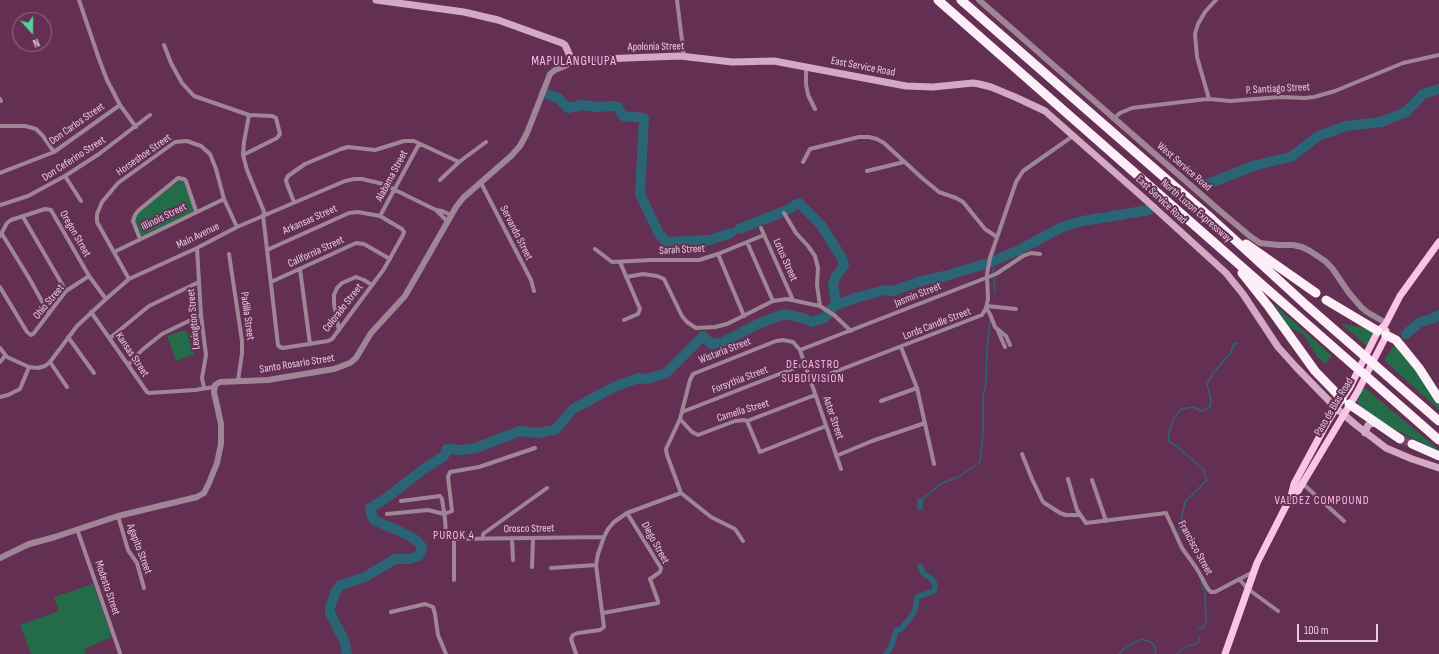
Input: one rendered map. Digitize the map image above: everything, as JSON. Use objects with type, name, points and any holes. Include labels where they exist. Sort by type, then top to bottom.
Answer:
[{"type":"highway","name":"North Luzon Expressway","points":[[938,0],[1439,440]]},
{"type":"highway","name":"North Luzon Expressway","points":[[961,0],[1212,219],[1306,305],[1439,421]]},
{"type":"highway","points":[[1212,219],[1316,293]]},
{"type":"highway","points":[[1218,245],[1257,291],[1315,371],[1346,402],[1400,439]]},
{"type":"highway","points":[[1326,300],[1384,328],[1419,368],[1439,399]]},
{"type":"highway","points":[[1412,444],[1439,456]]},
{"type":"main road","points":[[376,0],[464,12],[498,20],[562,42],[572,59]]},
{"type":"main road","name":"Apolonia Street","points":[[572,59],[684,56],[732,62],[774,61],[806,67]]},
{"type":"main road","name":"East Service Road","points":[[806,67],[906,86],[933,87],[973,83],[991,87],[1045,112],[1147,201],[1235,283],[1278,346],[1296,367],[1336,408],[1365,433],[1382,445],[1395,452],[1439,468]]},
{"type":"main road","name":"Paso de Blas Road","points":[[1291,496],[1298,491],[1343,414],[1350,387],[1369,349],[1384,328],[1400,296],[1439,242]]},
{"type":"main road","name":"Paso de Blas Road","points":[[1224,654],[1254,572],[1266,543],[1291,496],[1294,484],[1336,408],[1346,402],[1358,391],[1377,354],[1384,328]]},
{"type":"main road","points":[[1365,433],[1368,425],[1375,423]]},
{"type":"street","points":[[79,0],[99,59],[120,105],[136,127]]},
{"type":"street","points":[[677,0],[684,56]]},
{"type":"street","name":"West Service Road","points":[[979,0],[1251,237],[1260,243],[1302,247],[1325,261],[1332,268],[1354,300],[1384,328]]},
{"type":"street","points":[[1208,100],[1197,57],[1195,34],[1198,24],[1205,12],[1216,0]]},
{"type":"street","points":[[164,45],[171,63],[182,83],[194,96],[249,115],[274,117],[277,121],[280,134],[275,140],[243,155],[249,115]]},
{"type":"street","name":"P. Santiago Street","points":[[1113,118],[1132,108],[1208,100],[1230,101],[1280,97],[1314,97],[1335,91],[1403,63],[1439,55]]},
{"type":"street","name":"Santo Rosario Street","points":[[214,387],[220,382],[268,380],[334,369],[350,363],[356,358],[371,333],[405,296],[449,218],[463,198],[511,156],[520,146],[527,133],[550,74],[571,62],[572,59]]},
{"type":"street","points":[[806,67],[806,84],[808,95],[815,110]]},
{"type":"street","name":"Don Carlos Street","points":[[0,173],[54,152],[120,105]]},
{"type":"street","name":"Don Ceferino Street","points":[[0,204],[28,196],[65,176],[99,154],[150,115]]},
{"type":"street","points":[[0,126],[25,126],[36,129],[54,152]]},
{"type":"street","points":[[1005,347],[986,307],[990,258],[1016,182],[1021,174],[1072,136]]},
{"type":"street","points":[[803,162],[810,149],[860,137],[877,139],[884,143],[939,192],[963,202],[985,229],[997,237]]},
{"type":"street","name":"Horseshoe Street","points":[[129,279],[97,222],[97,214],[102,202],[118,183],[175,142],[187,140],[201,146],[210,154],[216,169],[224,199],[237,227]]},
{"type":"street","points":[[294,202],[286,180],[291,173],[305,164],[348,147],[375,150],[404,140],[414,141],[459,162]]},
{"type":"street","points":[[440,180],[459,162],[486,142]]},
{"type":"street","name":"Alabama Street","points":[[380,216],[419,144]]},
{"type":"street","name":"Colorado Street","points":[[243,155],[264,215],[279,346],[283,348],[328,341],[332,339],[384,269],[404,232]]},
{"type":"street","points":[[867,172],[904,162]]},
{"type":"street","points":[[65,176],[82,201]]},
{"type":"street","points":[[140,239],[134,226],[133,221],[135,215],[178,178],[184,179],[186,182],[196,211]]},
{"type":"street","name":"Main Avenue","points":[[50,362],[77,326],[106,298],[129,279],[237,227],[345,181],[354,179],[371,180],[395,189],[449,218]]},
{"type":"street","name":"Servando Street","points":[[480,183],[531,280],[534,290]]},
{"type":"street","name":"Illinois Street","points":[[114,252],[196,211],[224,199]]},
{"type":"street","name":"Oregon Street","points":[[1,235],[7,223],[11,220],[45,209],[51,210],[89,276],[106,298]]},
{"type":"street","name":"Main Avenue","points":[[436,210],[442,211],[449,218]]},
{"type":"street","name":"Arkansas Street","points":[[267,250],[349,213],[358,212],[380,216],[402,229],[404,232]]},
{"type":"street","points":[[784,213],[796,233],[815,256],[818,268],[817,284],[820,306]]},
{"type":"street","points":[[22,216],[66,291]]},
{"type":"street","name":"Lotus Street","points":[[761,228],[793,300]]},
{"type":"street","points":[[1,235],[29,278],[49,314]]},
{"type":"street","name":"Sarah Street","points":[[595,249],[609,261],[699,260],[718,254],[764,235]]},
{"type":"street","points":[[747,242],[773,301]]},
{"type":"street","name":"California Street","points":[[271,282],[360,243],[390,259]]},
{"type":"street","name":"Lexington Street","points":[[196,248],[201,315],[206,355],[202,378],[204,388]]},
{"type":"street","name":"Jasmin Street","points":[[800,350],[996,274],[1023,256],[1031,253],[1040,254]]},
{"type":"street","name":"Padilla Street","points":[[229,254],[242,340],[242,353],[238,381]]},
{"type":"street","points":[[718,254],[744,316]]},
{"type":"street","points":[[620,262],[640,308],[638,314],[624,320]]},
{"type":"street","points":[[300,269],[310,344]]},
{"type":"street","points":[[626,277],[644,274],[657,276],[664,279],[682,316],[687,322],[696,328],[727,324],[773,301],[787,299],[820,306],[834,315],[851,331]]},
{"type":"street","name":"Ohio Street","points":[[0,287],[29,334],[34,333],[66,291],[89,276]]},
{"type":"street","points":[[339,330],[334,304],[334,295],[337,288],[342,283],[356,277],[372,285]]},
{"type":"street","points":[[110,338],[149,306],[199,282]]},
{"type":"street","points":[[986,307],[1016,309]]},
{"type":"street","name":"Lords Candle Street","points":[[811,381],[901,348],[979,317],[984,313],[986,307]]},
{"type":"street","name":"Kansas Street","points":[[91,312],[145,390],[150,393],[214,387]]},
{"type":"street","points":[[128,365],[142,350],[162,334],[201,315]]},
{"type":"street","points":[[997,328],[1006,336],[1010,345]]},
{"type":"street","points":[[68,337],[94,373]]},
{"type":"street","name":"Wistaria Street","points":[[682,412],[690,380],[693,374],[776,341],[789,340],[797,345],[800,350]]},
{"type":"street","points":[[0,348],[5,356],[29,367],[38,368],[45,366],[50,362],[67,387]]},
{"type":"street","points":[[901,348],[917,388],[934,464]]},
{"type":"street","name":"Aster Street","points":[[800,350],[841,469]]},
{"type":"street","points":[[0,362],[5,356]]},
{"type":"street","name":"Forsythia Street","points":[[682,412],[805,364]]},
{"type":"street","points":[[0,397],[17,392],[20,389],[29,367]]},
{"type":"street","points":[[0,558],[28,544],[55,537],[118,516],[196,497],[204,493],[210,483],[217,464],[221,444],[221,424],[214,387]]},
{"type":"street","points":[[881,401],[917,388]]},
{"type":"street","name":"Camella Street","points":[[680,419],[692,432],[698,435],[735,421],[747,421],[816,395]]},
{"type":"street","points":[[682,412],[666,449],[681,493],[711,517],[735,529],[743,541]]},
{"type":"street","points":[[747,421],[760,452],[826,426]]},
{"type":"street","points":[[836,456],[872,441],[925,423]]},
{"type":"street","points":[[387,514],[428,510],[444,514],[452,511],[448,477],[450,472],[479,467],[535,448]]},
{"type":"street","points":[[1022,454],[1043,502],[1060,513],[1066,515],[1080,515]]},
{"type":"street","points":[[1068,479],[1077,510],[1080,515]]},
{"type":"street","points":[[1092,480],[1106,521]]},
{"type":"street","points":[[1302,483],[1344,521]]},
{"type":"street","points":[[483,539],[483,534],[547,488]]},
{"type":"street","points":[[576,654],[571,639],[573,635],[603,629],[605,624],[596,565],[604,537],[614,522],[627,513],[681,493]]},
{"type":"street","points":[[401,501],[440,496],[442,499],[447,537],[454,539],[454,580]]},
{"type":"street","name":"Diego Street","points":[[603,613],[658,603],[650,579],[660,572],[661,568],[627,513]]},
{"type":"street","name":"Francisco Street","points":[[1080,515],[1086,523],[1166,513],[1182,548],[1211,592],[1215,592],[1254,572]]},
{"type":"street","name":"Agapito Street","points":[[118,516],[128,550],[137,563],[144,588]]},
{"type":"street","name":"Modesto Street","points":[[77,530],[120,653]]},
{"type":"street","name":"Orosco Street","points":[[454,539],[604,537]]},
{"type":"street","points":[[512,539],[513,560]]},
{"type":"street","points":[[532,567],[533,539]]},
{"type":"street","points":[[551,568],[596,565]]},
{"type":"street","points":[[1239,579],[1248,589],[1278,611]]},
{"type":"street","points":[[391,612],[425,604],[432,607],[435,614],[438,635],[446,654]]},
{"type":"green space","points":[[181,179],[184,180],[195,211],[140,237],[134,219],[140,210]]},
{"type":"green space","points":[[1274,304],[1332,356],[1325,364],[1316,355],[1303,334],[1288,327]]},
{"type":"green space","points":[[1341,324],[1361,327],[1374,332],[1367,346]]},
{"type":"green space","points":[[186,330],[194,354],[176,361],[167,336]]},
{"type":"green space","points":[[1396,343],[1439,404],[1439,410],[1384,360]]},
{"type":"green space","points":[[1364,387],[1439,451],[1394,429],[1360,406],[1356,399]]},
{"type":"green space","points":[[93,584],[112,637],[84,649],[86,654],[31,654],[20,625],[59,611],[54,597]]},
{"type":"waterway","points":[[1205,185],[1256,165],[1291,157],[1318,136],[1346,126],[1381,122],[1406,112],[1423,94],[1439,89]]},
{"type":"waterway","points":[[544,93],[558,98],[568,108],[582,105],[597,107],[614,106],[618,107],[623,116],[644,118],[640,194],[659,234],[667,242],[710,240],[731,233]]},
{"type":"waterway","points":[[739,229],[785,211],[799,203],[821,225],[842,258],[844,266],[836,276],[833,284],[836,305]]},
{"type":"waterway","points":[[991,262],[1019,250],[1062,227],[1083,221],[1149,210]]},
{"type":"waterway","points":[[993,274],[994,261]]},
{"type":"waterway","points":[[831,309],[836,305],[855,298],[885,290],[893,291],[921,281],[945,276],[985,264]]},
{"type":"waterway","points":[[994,277],[995,293]]},
{"type":"waterway","points":[[347,654],[344,640],[330,613],[330,607],[336,591],[341,585],[365,577],[395,559],[409,559],[419,556],[422,547],[410,536],[374,520],[370,508],[444,456],[447,449],[462,450],[476,448],[520,431],[537,433],[555,430],[573,409],[614,387],[638,378],[647,379],[666,373],[703,336],[711,344],[721,343],[756,325],[784,314],[803,318],[812,322],[824,318],[828,314]]},
{"type":"waterway","points":[[1406,334],[1420,322],[1439,315]]},
{"type":"waterway","points":[[920,501],[942,483],[958,477],[980,462],[983,432],[983,396],[986,384],[987,348],[990,320]]},
{"type":"waterway","points":[[1178,537],[1185,502],[1207,480],[1203,469],[1178,447],[1168,441],[1169,432],[1174,418],[1181,409],[1193,407],[1201,411],[1210,407],[1211,400],[1207,384],[1213,373],[1231,353],[1233,345],[1238,343]]},
{"type":"waterway","points":[[920,501],[920,507]]},
{"type":"waterway","points":[[886,654],[891,647],[896,631],[902,628],[915,610],[917,597],[934,591],[935,585],[932,579],[923,573],[920,566]]},
{"type":"waterway","points":[[1198,629],[1203,628],[1206,622],[1205,592],[1201,580]]},
{"type":"waterway","points":[[1176,654],[1189,645],[1195,645],[1200,640],[1198,636]]},
{"type":"waterway","points":[[1119,654],[1125,647],[1142,639],[1151,642],[1154,645],[1156,654]]},
{"type":"tunnel","points":[[1400,439],[1412,444]]},
{"type":"district","name":"MAPULANG LUPA","points":[[574,62]]},
{"type":"district","name":"DE CASTRO SUBDIVISION","points":[[813,372]]},
{"type":"district","name":"VALDEZ COMPOUND","points":[[1322,501]]},
{"type":"district","name":"PUROK 4","points":[[454,536]]}]
